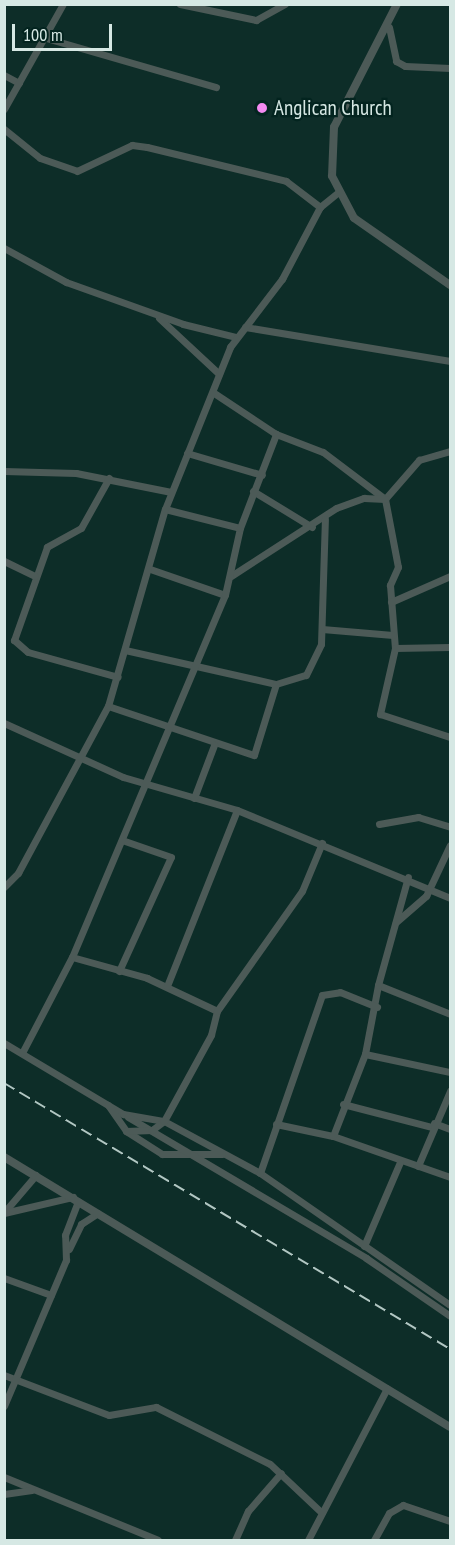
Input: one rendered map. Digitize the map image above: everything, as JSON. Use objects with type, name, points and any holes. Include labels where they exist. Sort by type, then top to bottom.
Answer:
[{"type":"street","points":[[4,109],[46,38],[63,4]]},
{"type":"street","points":[[180,4],[256,20],[285,4]]},
{"type":"street","points":[[396,4],[389,27],[334,127],[329,150],[337,193],[354,218],[450,285]]},
{"type":"street","points":[[389,27],[396,61],[405,66],[450,68]]},
{"type":"street","points":[[46,38],[216,87]]},
{"type":"street","points":[[4,75],[19,83]]},
{"type":"street","points":[[4,129],[40,158],[77,171],[132,145],[147,147],[286,181],[320,207]]},
{"type":"street","points":[[4,887],[18,873],[108,706],[150,569],[165,509],[236,337],[282,279],[320,207],[337,193]]},
{"type":"street","points":[[4,248],[66,282],[158,316],[236,337]]},
{"type":"street","points":[[158,316],[219,374]]},
{"type":"street","points":[[245,327],[450,361]]},
{"type":"street","points":[[214,393],[276,434],[323,452],[385,499],[398,567],[390,585],[395,648],[381,716],[450,737]]},
{"type":"street","points":[[22,1053],[72,957],[225,595],[231,577],[240,528],[276,434]]},
{"type":"street","points":[[231,577],[289,535],[312,527],[346,504],[385,499],[418,460],[450,451]]},
{"type":"street","points":[[187,453],[262,475]]},
{"type":"street","points":[[4,471],[109,478],[171,492]]},
{"type":"street","points":[[109,478],[81,528],[53,541],[35,576],[15,644],[118,677]]},
{"type":"street","points":[[253,491],[312,527]]},
{"type":"street","points":[[165,509],[240,528]]},
{"type":"street","points":[[125,650],[194,668],[276,684],[313,669],[322,629],[325,519]]},
{"type":"street","points":[[4,561],[35,576]]},
{"type":"street","points":[[150,569],[225,595]]},
{"type":"street","points":[[391,602],[450,576]]},
{"type":"street","points":[[322,629],[393,634]]},
{"type":"street","points":[[395,648],[450,646]]},
{"type":"street","points":[[108,706],[169,730],[254,755],[276,684]]},
{"type":"street","points":[[4,723],[145,785],[237,810],[408,878],[450,898]]},
{"type":"street","points":[[194,798],[214,745]]},
{"type":"street","points":[[167,987],[237,810]]},
{"type":"street","points":[[378,824],[418,817],[450,826]]},
{"type":"street","points":[[119,971],[171,857],[122,840]]},
{"type":"street","points":[[126,1131],[152,1130],[164,1121],[211,1035],[217,1011],[302,891],[322,843]]},
{"type":"street","points":[[394,924],[431,889],[450,845]]},
{"type":"street","points":[[333,1136],[343,1104],[365,1054],[377,1007],[378,985],[408,878]]},
{"type":"street","points":[[72,957],[167,987],[217,1011]]},
{"type":"street","points":[[378,985],[450,1014]]},
{"type":"street","points":[[260,1173],[326,990],[377,1007]]},
{"type":"street","points":[[4,1043],[193,1154],[450,1316]]},
{"type":"street","points":[[365,1054],[450,1072]]},
{"type":"street","points":[[418,1166],[433,1125],[450,1091]]},
{"type":"street","points":[[343,1104],[450,1129]]},
{"type":"street","points":[[108,1105],[126,1131],[162,1154],[224,1154]]},
{"type":"street","points":[[123,1114],[164,1121],[260,1173],[450,1305]]},
{"type":"street","points":[[276,1124],[333,1136],[400,1162],[450,1177]]},
{"type":"street","points":[[4,1157],[450,1427]]},
{"type":"street","points":[[364,1246],[400,1162]]},
{"type":"street","points":[[4,1213],[36,1175]]},
{"type":"street","points":[[4,1213],[75,1199]]},
{"type":"street","points":[[69,1249],[66,1235],[75,1199]]},
{"type":"street","points":[[4,1406],[81,1224],[98,1213]]},
{"type":"street","points":[[4,1278],[51,1295]]},
{"type":"street","points":[[4,1375],[109,1415],[156,1407],[281,1473],[322,1513]]},
{"type":"street","points":[[308,1540],[387,1388]]},
{"type":"street","points":[[235,1540],[248,1511],[281,1473]]},
{"type":"street","points":[[4,1477],[158,1540]]},
{"type":"street","points":[[4,1494],[34,1490]]},
{"type":"street","points":[[374,1540],[389,1513],[403,1505],[450,1521]]},
{"type":"railway","points":[[4,1083],[450,1349]]},
{"type":"place","name":"Anglican Church","points":[[262,108]]}]
